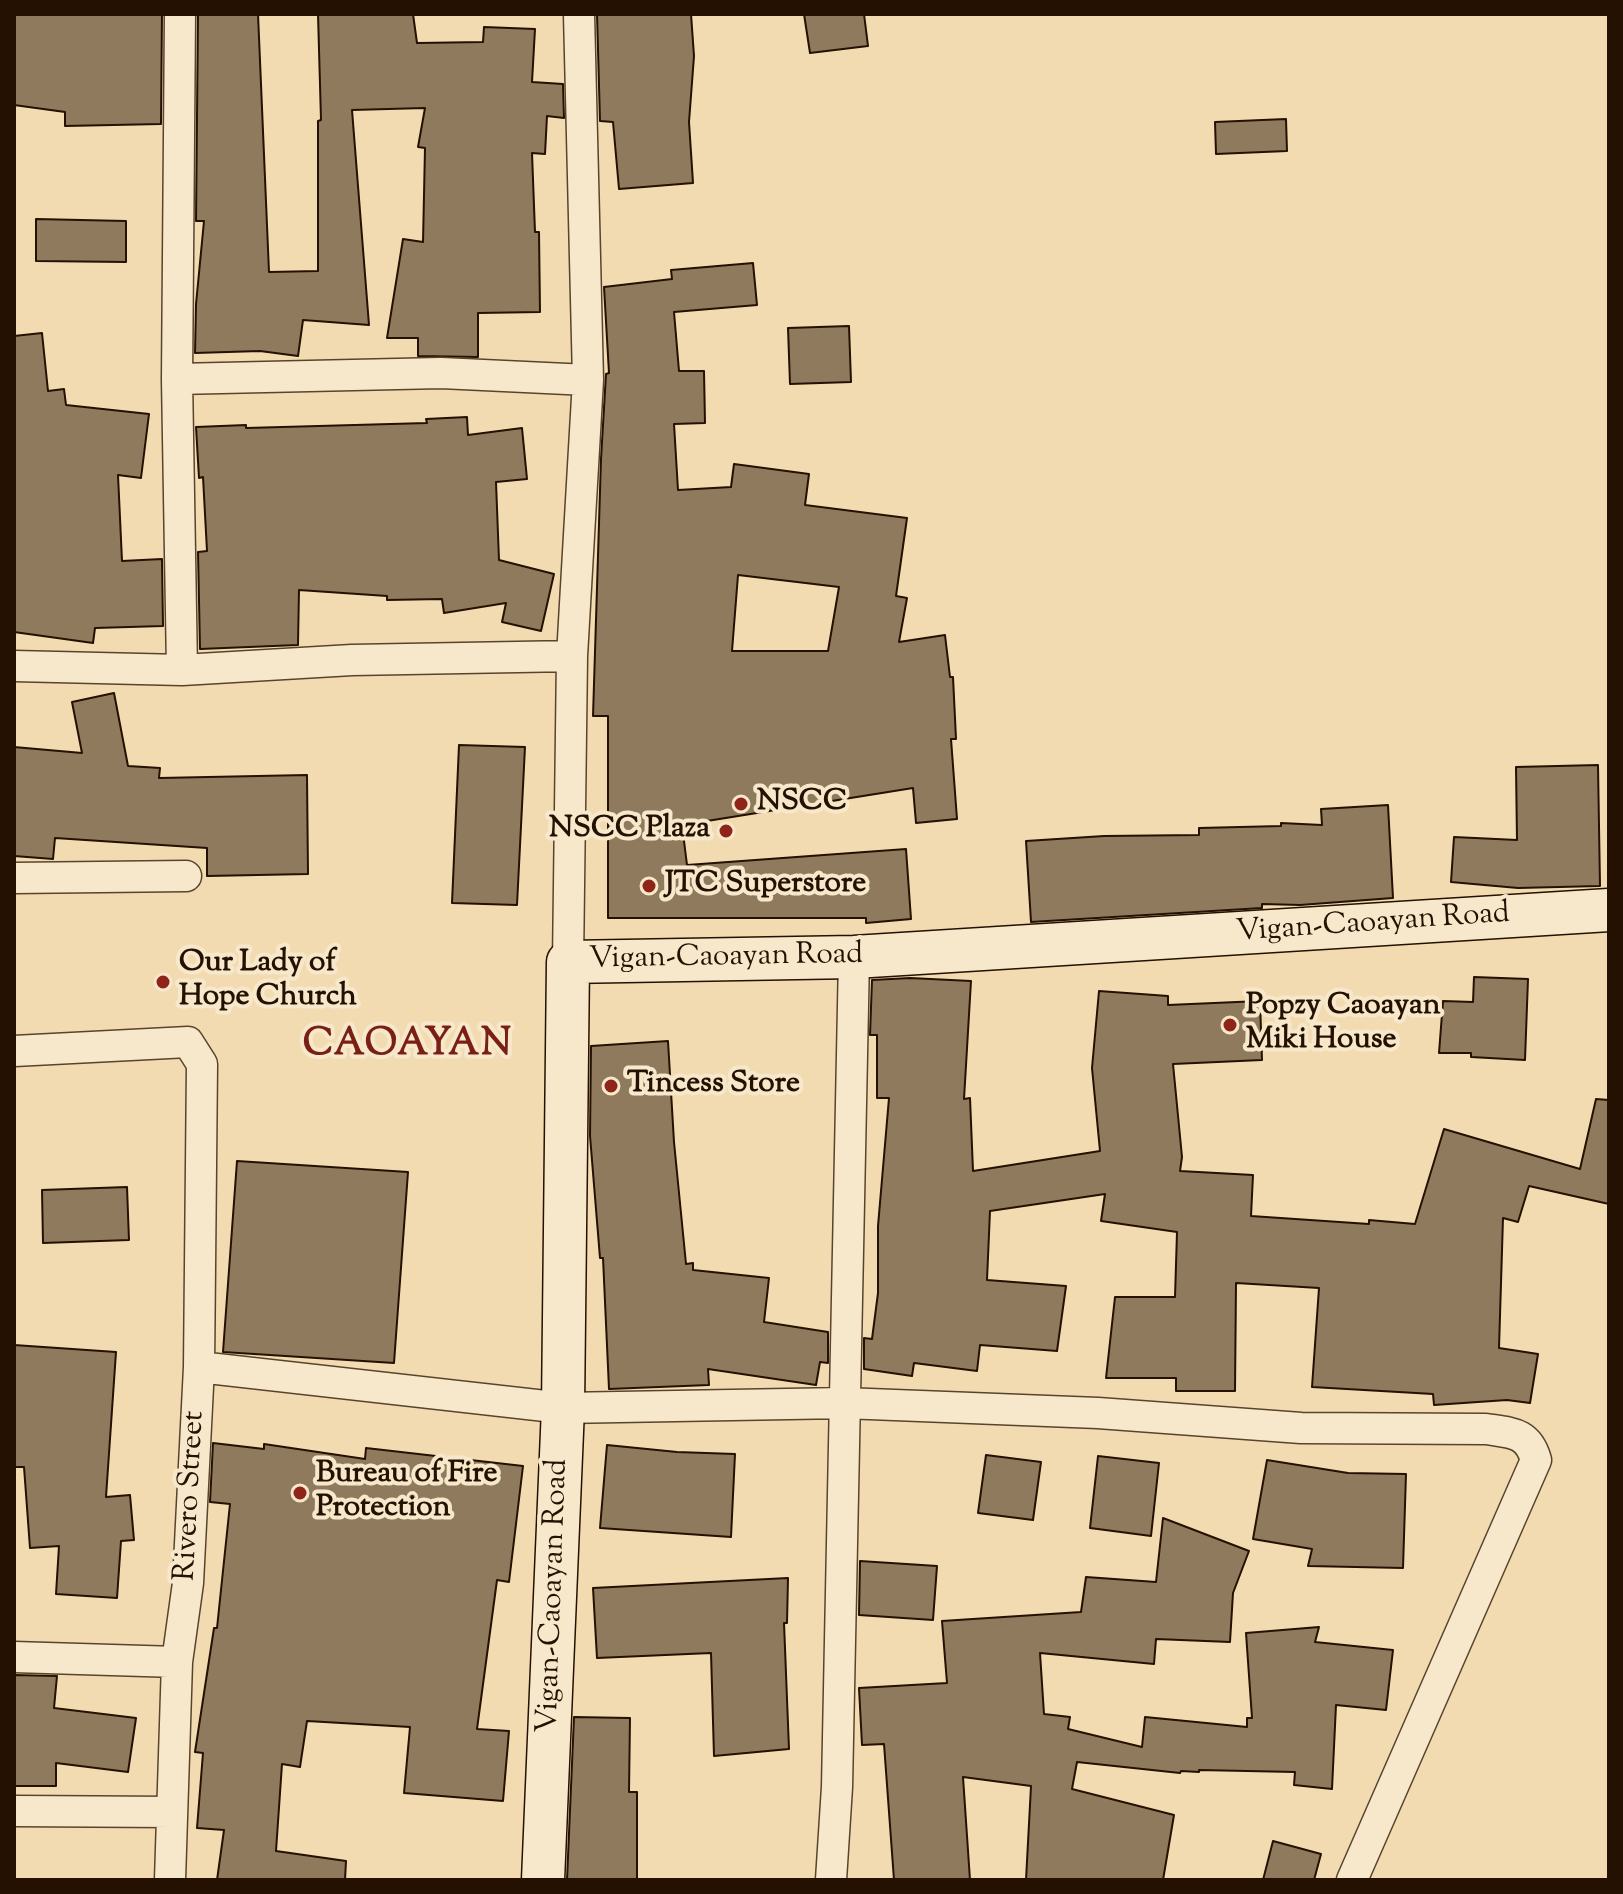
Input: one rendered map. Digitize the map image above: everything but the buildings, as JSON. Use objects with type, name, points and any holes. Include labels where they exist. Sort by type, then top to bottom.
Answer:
[{"type":"main road","name":"Vigan-Caoayan Road","points":[[543,1880],[563,1408],[568,962],[854,957],[1609,910]]},
{"type":"street","points":[[180,14],[177,379],[182,670]]},
{"type":"street","points":[[568,962],[572,656],[588,380],[579,14]]},
{"type":"street","points":[[177,379],[441,373],[588,380]]},
{"type":"street","points":[[14,666],[182,670],[352,660],[572,656]]},
{"type":"street","points":[[14,878],[186,876]]},
{"type":"street","points":[[831,1880],[837,1787],[854,957]]},
{"type":"street","name":"Rivero Street","points":[[14,1051],[188,1042],[202,1064],[199,1367],[188,1583],[177,1662],[170,1880]]},
{"type":"street","points":[[199,1367],[563,1408],[844,1403],[1098,1413],[1301,1428],[1486,1429],[1517,1434],[1532,1444],[1536,1460],[1352,1880]]},
{"type":"street","points":[[14,1657],[177,1662]]},
{"type":"street","points":[[14,1811],[172,1812]]},
{"type":"place","name":"NSCC","points":[[741,804]]},
{"type":"place","name":"NSCC Plaza","points":[[726,831]]},
{"type":"place","name":"JTC Superstore","points":[[649,886]]},
{"type":"place","name":"Our Lady of Hope Church","points":[[163,982]]},
{"type":"place","name":"Popzy Caoayan Miki House","points":[[1230,1025]]},
{"type":"place","name":"Tincess Store","points":[[611,1086]]},
{"type":"place","name":"Bureau of Fire Protection","points":[[300,1493]]},
{"type":"district","name":"CAOAYAN","points":[[408,1048]]}]
